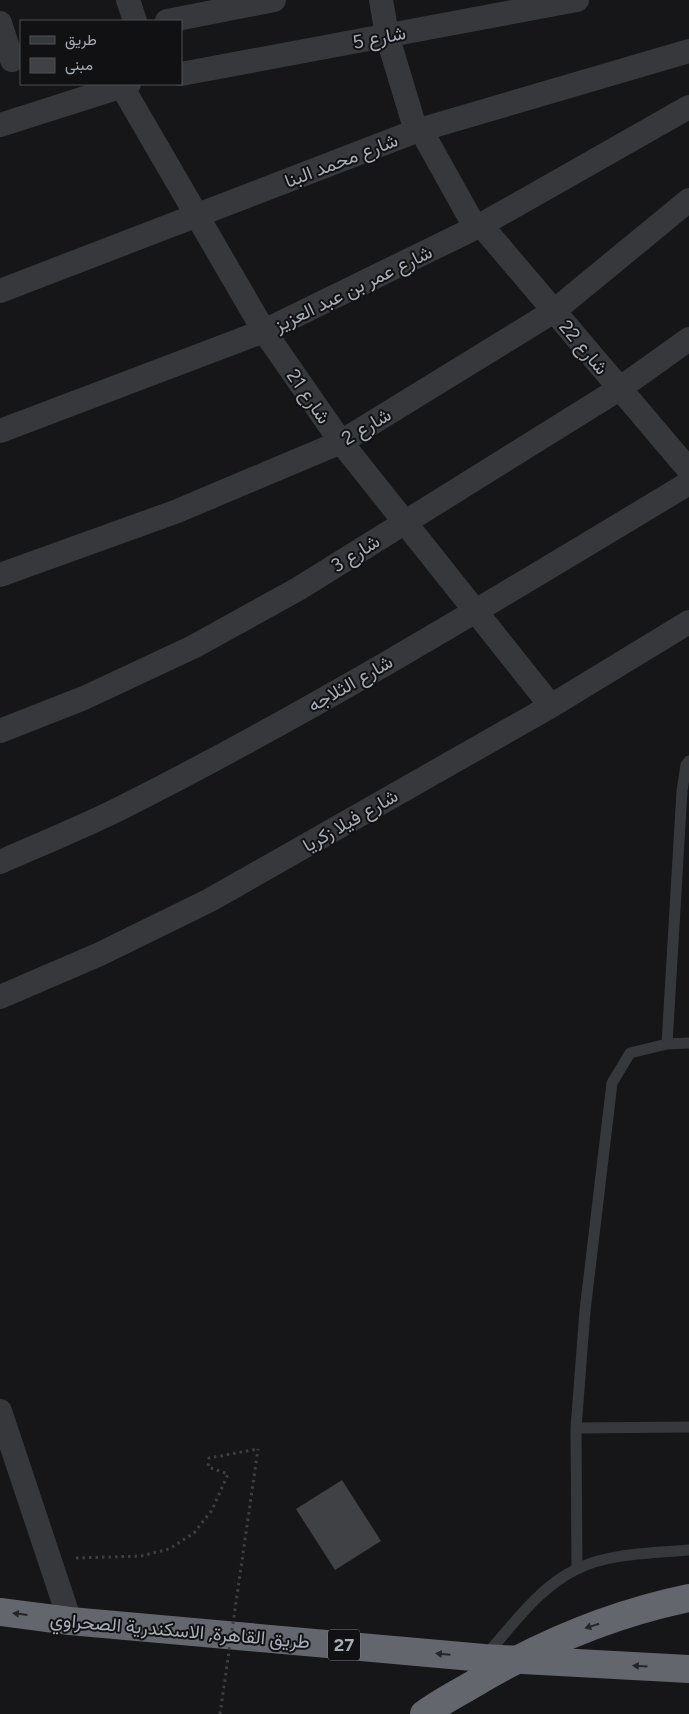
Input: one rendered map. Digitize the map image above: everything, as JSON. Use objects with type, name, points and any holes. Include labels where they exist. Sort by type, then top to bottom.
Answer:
[{"type":"highway","points":[[424,1714],[505,1665],[581,1630],[660,1604],[689,1598]]},
{"type":"highway","name":"طريق القاهرة, الاسكندرية الصحراوي","points":[[0,1612],[484,1658],[689,1669]]},
{"type":"street","points":[[128,0],[135,20]]},
{"type":"street","points":[[170,20],[223,4],[274,0]]},
{"type":"street","name":"شارع 22","points":[[381,0],[387,36],[418,130],[478,226],[554,311],[689,470]]},
{"type":"street","name":"شارع 5","points":[[182,74],[577,0]]},
{"type":"street","points":[[0,23],[11,61]]},
{"type":"street","name":"شارع محمد البنا","points":[[0,291],[418,130],[689,51]]},
{"type":"street","points":[[0,125],[122,85]]},
{"type":"street","name":"شارع 21","points":[[126,85],[196,214],[264,331],[341,442],[551,706]]},
{"type":"street","name":"شارع عمر بن عبد العزيز","points":[[0,431],[264,331],[478,226],[689,107]]},
{"type":"street","name":"شارع 2","points":[[0,576],[175,512],[341,442],[554,311],[689,200]]},
{"type":"street","name":"شارع 3","points":[[0,731],[84,698],[193,647],[298,588],[619,388],[689,339]]},
{"type":"street","name":"شارع الثلاجه","points":[[0,862],[121,808],[257,736],[476,611],[689,483]]},
{"type":"street","name":"شارع فيلا زكريا","points":[[0,997],[100,954],[210,900],[551,706],[689,622]]},
{"type":"street","points":[[0,1411],[70,1620]]},
{"type":"lane","points":[[667,1044],[682,791],[686,765],[689,761]]},
{"type":"lane","points":[[577,1569],[576,1428],[585,1311],[612,1083],[630,1053],[667,1044],[689,1043]]},
{"type":"lane","points":[[576,1428],[689,1428]]},
{"type":"lane","points":[[484,1658],[544,1591],[577,1569],[615,1557],[689,1550]]},
{"type":"path","points":[[50,1560],[141,1556],[169,1549],[194,1533],[212,1510],[228,1474],[208,1468],[209,1458],[258,1449],[220,1714]]},
{"type":"building","points":[[342,1480],[381,1541],[335,1570],[296,1509]]}]
